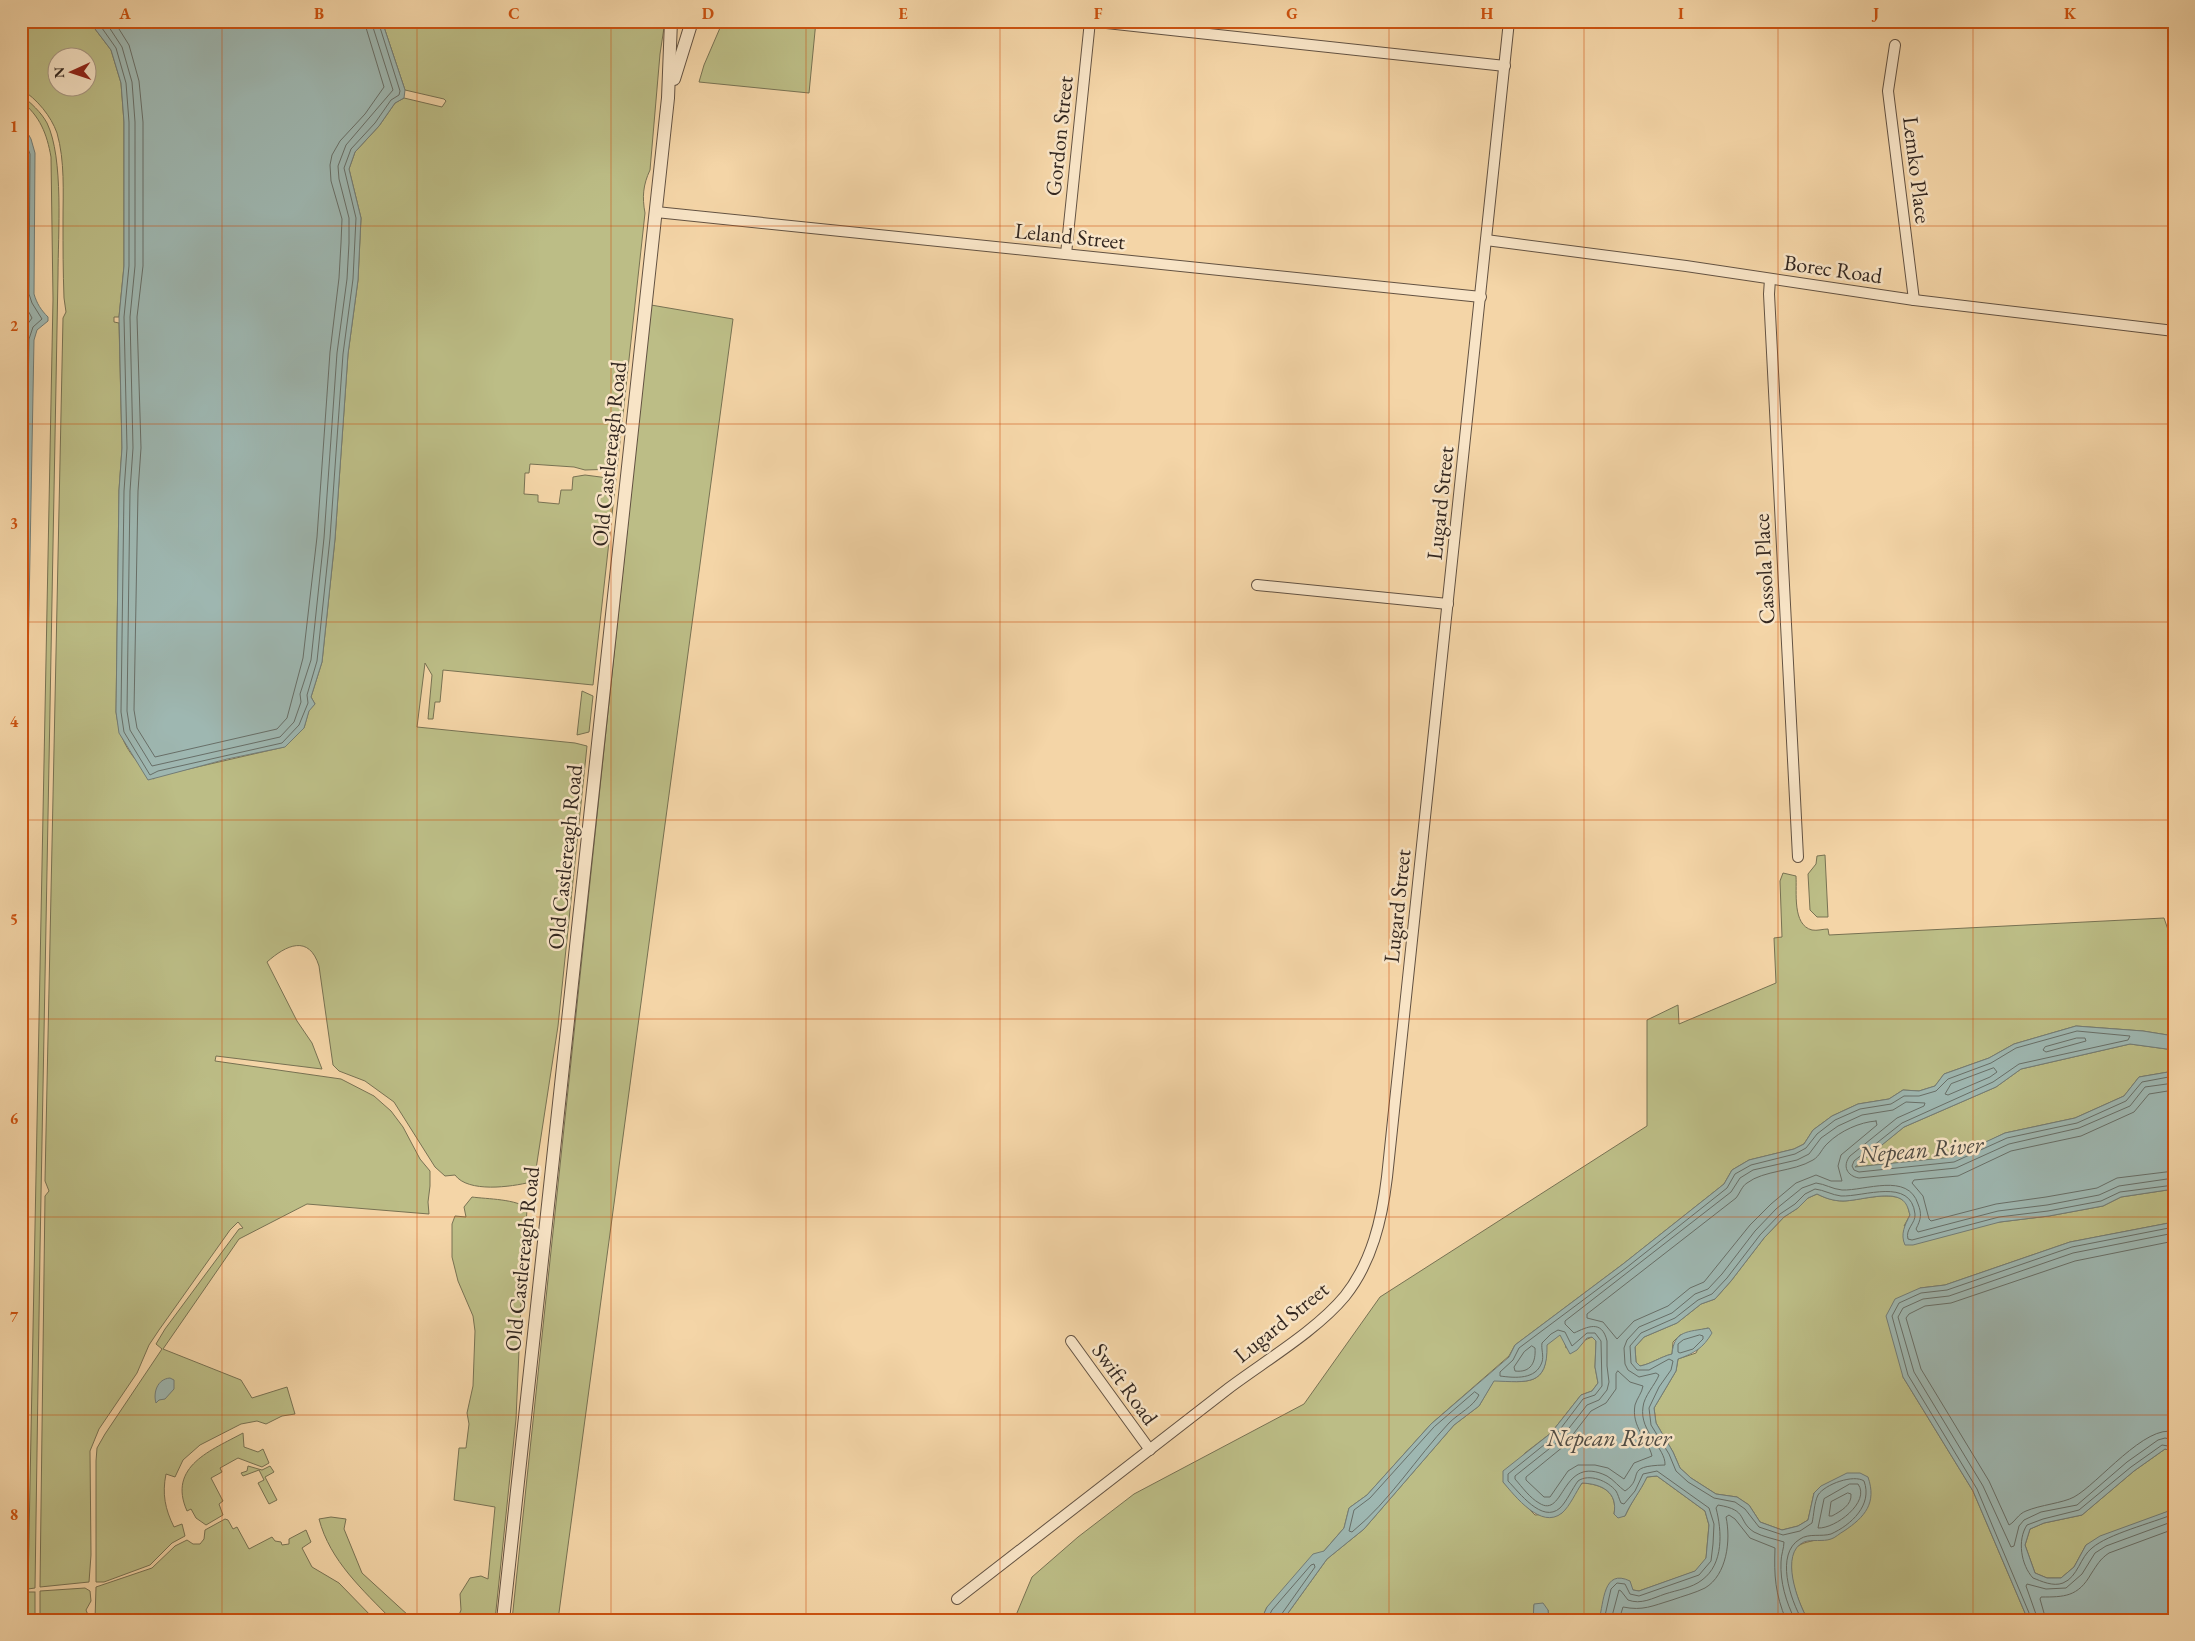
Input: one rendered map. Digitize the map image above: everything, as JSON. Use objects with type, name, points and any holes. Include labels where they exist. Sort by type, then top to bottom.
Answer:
[{"type":"street","name":"Old Castlereagh Road","points":[[503,1620],[668,98],[671,21]]},
{"type":"street","name":"Old Castlereagh Road","points":[[668,98],[692,21]]},
{"type":"street","points":[[1089,21],[1505,66]]},
{"type":"street","name":"Gordon Street","points":[[1066,254],[1089,21]]},
{"type":"street","name":"Lugard Street","points":[[957,1599],[1324,1318],[1345,1296],[1360,1272],[1374,1243],[1383,1212],[1388,1177],[1509,21]]},
{"type":"street","name":"Lemko Place","points":[[1894,45],[1888,91],[1914,300]]},
{"type":"street","name":"Leland Street","points":[[656,212],[1481,297]]},
{"type":"street","name":"Borec Road","points":[[1486,240],[1914,300],[2174,331]]},
{"type":"street","name":"Cassola Place","points":[[1770,279],[1769,294],[1798,857]]},
{"type":"street","points":[[1257,586],[1448,604]]},
{"type":"street","name":"Swift Road","points":[[1071,1341],[1150,1450]]},
{"type":"green space","points":[[21,21],[89,21],[111,50],[121,83],[124,122],[124,266],[119,317],[114,317],[114,322],[119,323],[122,448],[119,490],[116,712],[124,742],[153,779],[158,776],[284,747],[304,728],[309,710],[315,704],[311,697],[322,662],[335,539],[348,354],[358,280],[361,218],[349,169],[355,152],[379,126],[395,103],[404,98],[442,107],[446,101],[405,90],[382,21],[665,21],[660,54],[650,170],[644,191],[645,213],[617,469],[585,470],[574,467],[530,464],[529,473],[525,473],[524,494],[538,495],[538,502],[559,504],[561,490],[572,490],[573,477],[585,475],[616,479],[593,685],[443,670],[440,702],[435,702],[433,719],[428,719],[432,675],[425,663],[417,727],[575,743],[587,746],[558,1026],[536,1169],[531,1182],[513,1186],[490,1187],[461,1181],[455,1175],[445,1176],[435,1167],[394,1102],[365,1081],[339,1071],[333,1065],[319,966],[315,956],[309,949],[303,946],[296,946],[289,947],[274,956],[267,962],[297,1021],[312,1043],[322,1069],[216,1056],[215,1061],[341,1079],[374,1096],[391,1111],[403,1127],[420,1159],[430,1171],[429,1214],[307,1204],[239,1239],[163,1349],[241,1380],[252,1398],[287,1387],[295,1414],[282,1416],[266,1424],[257,1421],[241,1424],[200,1445],[183,1460],[175,1477],[166,1474],[164,1495],[168,1514],[174,1527],[182,1524],[185,1536],[172,1543],[150,1565],[104,1582],[96,1582],[97,1448],[162,1349],[156,1344],[165,1329],[239,1229],[243,1228],[238,1222],[230,1230],[159,1330],[149,1345],[137,1373],[99,1429],[90,1451],[91,1555],[89,1582],[40,1587],[45,1196],[49,1191],[45,1181],[63,318],[66,312],[63,279],[63,177],[60,144],[57,133],[47,114],[33,98],[21,89]]},
{"type":"green space","points":[[723,21],[816,21],[809,93],[699,82],[704,65]]},
{"type":"green space","points":[[21,95],[32,104],[47,123],[56,156],[59,197],[35,1588],[28,1589],[53,299],[51,157],[42,126],[28,107],[21,101]]},
{"type":"green space","points":[[651,305],[733,319],[558,1620],[512,1620]]},
{"type":"green space","points":[[582,691],[593,696],[589,732],[577,735]]},
{"type":"green space","points":[[1825,855],[1828,917],[1817,917],[1810,910],[1808,874],[1816,864],[1817,856]]},
{"type":"green space","points":[[1783,873],[1796,876],[1796,899],[1801,922],[1812,930],[1828,929],[1829,935],[2164,918],[2174,947],[2174,1036],[2143,1031],[2076,1026],[2014,1044],[1989,1058],[1944,1074],[1935,1086],[1919,1091],[1903,1090],[1889,1099],[1858,1104],[1832,1116],[1813,1130],[1804,1144],[1794,1149],[1749,1160],[1732,1170],[1724,1184],[1623,1264],[1515,1345],[1509,1356],[1431,1424],[1367,1495],[1349,1508],[1344,1528],[1324,1551],[1267,1607],[1261,1620],[1014,1620],[1032,1577],[1078,1537],[1134,1494],[1304,1404],[1380,1297],[1647,1126],[1647,1020],[1678,1005],[1679,1024],[1776,983],[1774,938],[1782,937],[1780,881]]},
{"type":"green space","points":[[2130,1044],[2174,1050],[2174,1071],[2139,1077],[2124,1096],[2075,1118],[2005,1133],[1953,1158],[1854,1167],[1904,1127],[1996,1087],[2021,1069]]},
{"type":"green space","points":[[2174,1189],[2174,1222],[2070,1242],[1945,1285],[1920,1288],[1903,1377],[1973,1491],[2028,1620],[1808,1620],[1794,1585],[1791,1557],[1798,1546],[1816,1540],[1814,1493],[1808,1520],[1798,1526],[1782,1530],[1760,1522],[1749,1505],[1737,1497],[1716,1494],[1691,1478],[1680,1468],[1656,1423],[1654,1408],[1676,1371],[1678,1359],[1696,1353],[1708,1328],[1680,1335],[1673,1342],[1672,1354],[1644,1365],[1640,1366],[1636,1362],[1635,1347],[1644,1337],[1677,1323],[1701,1304],[1715,1299],[1764,1238],[1784,1217],[1798,1208],[1808,1198],[1817,1194],[1843,1201],[1877,1196],[1902,1199],[1907,1204],[1910,1215],[1904,1226],[2000,1222],[2049,1216],[2103,1206],[2121,1197]]},
{"type":"green space","points":[[472,1197],[510,1201],[527,1209],[516,1419],[495,1620],[457,1620],[461,1610],[460,1594],[470,1578],[481,1576],[488,1579],[495,1507],[454,1500],[459,1448],[466,1448],[469,1424],[467,1413],[473,1386],[475,1331],[473,1316],[458,1281],[452,1257],[452,1224],[455,1216],[466,1217],[464,1207]]},
{"type":"green space","points":[[1560,1334],[1564,1339],[1566,1348],[1592,1337],[1596,1341],[1595,1367],[1598,1383],[1592,1391],[1581,1395],[1551,1433],[1525,1453],[1503,1482],[1535,1515],[1562,1513],[1582,1483],[1602,1487],[1614,1500],[1614,1514],[1625,1516],[1647,1477],[1657,1476],[1705,1511],[1709,1525],[1706,1559],[1696,1571],[1639,1591],[1633,1590],[1601,1612],[1599,1620],[1549,1620],[1548,1610],[1534,1605],[1533,1620],[1283,1620],[1327,1559],[1364,1529],[1454,1425],[1479,1406],[1494,1380],[1526,1381],[1540,1375],[1546,1358],[1546,1345]]},
{"type":"green space","points":[[27,1348],[23,1620],[21,1620],[22,1353]]},
{"type":"green space","points":[[243,1433],[244,1447],[258,1452],[263,1449],[269,1463],[262,1467],[238,1458],[220,1468],[222,1472],[211,1478],[223,1501],[219,1504],[223,1515],[206,1525],[196,1518],[191,1509],[187,1511],[182,1495],[183,1482],[188,1471],[206,1453]]},
{"type":"green space","points":[[2165,1449],[2174,1452],[2174,1509],[2086,1545],[2074,1567],[2061,1578],[2047,1578],[2035,1573],[2025,1545],[2030,1529],[2044,1523],[2082,1515],[2134,1471]]},
{"type":"green space","points":[[248,1466],[262,1470],[270,1466],[274,1472],[265,1477],[277,1500],[269,1504],[258,1483],[264,1480],[259,1470],[243,1476],[241,1473],[247,1471]]},
{"type":"green space","points":[[331,1517],[346,1519],[344,1529],[362,1573],[409,1616],[407,1620],[392,1620],[339,1562],[324,1534],[319,1519]]},
{"type":"green space","points":[[225,1519],[228,1520],[233,1529],[237,1527],[249,1549],[272,1537],[275,1541],[281,1542],[282,1545],[289,1544],[289,1539],[306,1530],[311,1542],[302,1548],[312,1567],[339,1583],[375,1620],[95,1620],[96,1587],[152,1568],[175,1546],[187,1540],[193,1544],[200,1544],[204,1539],[205,1530]]},
{"type":"green space","points":[[85,1588],[90,1591],[91,1601],[86,1610],[90,1620],[40,1620],[40,1591]]},
{"type":"green space","points":[[28,1592],[35,1592],[35,1620],[28,1620]]},
{"type":"water","points":[[89,21],[382,21],[405,90],[404,98],[395,103],[379,126],[355,152],[349,169],[361,218],[358,280],[348,354],[335,539],[322,662],[311,697],[315,704],[309,711],[304,728],[285,747],[227,759],[148,780],[119,733],[116,712],[119,490],[122,448],[119,317],[124,266],[124,122],[121,83],[111,50]]},
{"type":"water","points":[[21,121],[31,139],[35,153],[34,294],[36,301],[48,317],[48,321],[37,330],[34,340],[21,1040]]},
{"type":"water","name":"Nepean River","points":[[2076,1026],[2143,1031],[2174,1036],[2174,1050],[2130,1044],[2021,1069],[1996,1087],[1904,1127],[1855,1167],[1953,1157],[2005,1133],[2075,1118],[2124,1096],[2139,1077],[2174,1071],[2174,1189],[2121,1197],[2103,1206],[2049,1216],[2000,1222],[1913,1245],[1905,1245],[1904,1230],[1910,1215],[1906,1204],[1901,1199],[1881,1196],[1839,1201],[1817,1194],[1808,1198],[1798,1208],[1784,1217],[1764,1238],[1715,1299],[1701,1304],[1677,1323],[1644,1337],[1635,1347],[1636,1362],[1640,1366],[1644,1365],[1672,1354],[1673,1346],[1679,1336],[1709,1328],[1712,1333],[1702,1346],[1678,1359],[1676,1371],[1654,1408],[1656,1423],[1680,1468],[1691,1478],[1716,1494],[1737,1497],[1749,1505],[1760,1522],[1782,1530],[1798,1526],[1808,1520],[1814,1493],[1821,1486],[1847,1473],[1860,1473],[1868,1477],[1871,1494],[1870,1502],[1863,1515],[1833,1538],[1804,1542],[1797,1548],[1793,1556],[1793,1579],[1808,1620],[1599,1620],[1606,1589],[1614,1579],[1621,1578],[1630,1581],[1633,1590],[1639,1591],[1695,1571],[1706,1558],[1709,1525],[1705,1511],[1657,1476],[1647,1477],[1625,1516],[1618,1518],[1614,1514],[1615,1506],[1611,1495],[1602,1487],[1596,1485],[1582,1483],[1562,1513],[1554,1517],[1546,1517],[1529,1509],[1503,1482],[1503,1471],[1551,1433],[1581,1395],[1592,1391],[1598,1383],[1595,1367],[1596,1341],[1592,1337],[1587,1338],[1577,1350],[1570,1354],[1560,1335],[1547,1345],[1544,1368],[1539,1375],[1526,1381],[1494,1381],[1479,1406],[1454,1425],[1364,1529],[1327,1559],[1283,1620],[1261,1620],[1267,1607],[1313,1554],[1324,1551],[1344,1528],[1349,1508],[1367,1495],[1431,1424],[1509,1357],[1515,1345],[1623,1264],[1724,1184],[1732,1170],[1749,1160],[1794,1149],[1804,1144],[1813,1130],[1832,1116],[1858,1104],[1889,1099],[1903,1090],[1919,1091],[1935,1086],[1944,1074],[1989,1058],[2014,1044]]},
{"type":"water","points":[[2174,1222],[2174,1452],[2165,1449],[2134,1471],[2082,1515],[2044,1523],[2030,1529],[2025,1545],[2035,1573],[2047,1578],[2061,1578],[2074,1567],[2086,1545],[2100,1536],[2174,1509],[2174,1620],[2028,1620],[1973,1491],[1903,1377],[1886,1316],[1895,1299],[1920,1288],[1945,1285],[2070,1242]]},
{"type":"water","points":[[170,1378],[174,1380],[174,1389],[165,1399],[159,1400],[156,1403],[157,1387],[162,1381]]},
{"type":"water","points":[[1543,1603],[1548,1610],[1549,1620],[1533,1620],[1534,1604]]}]
